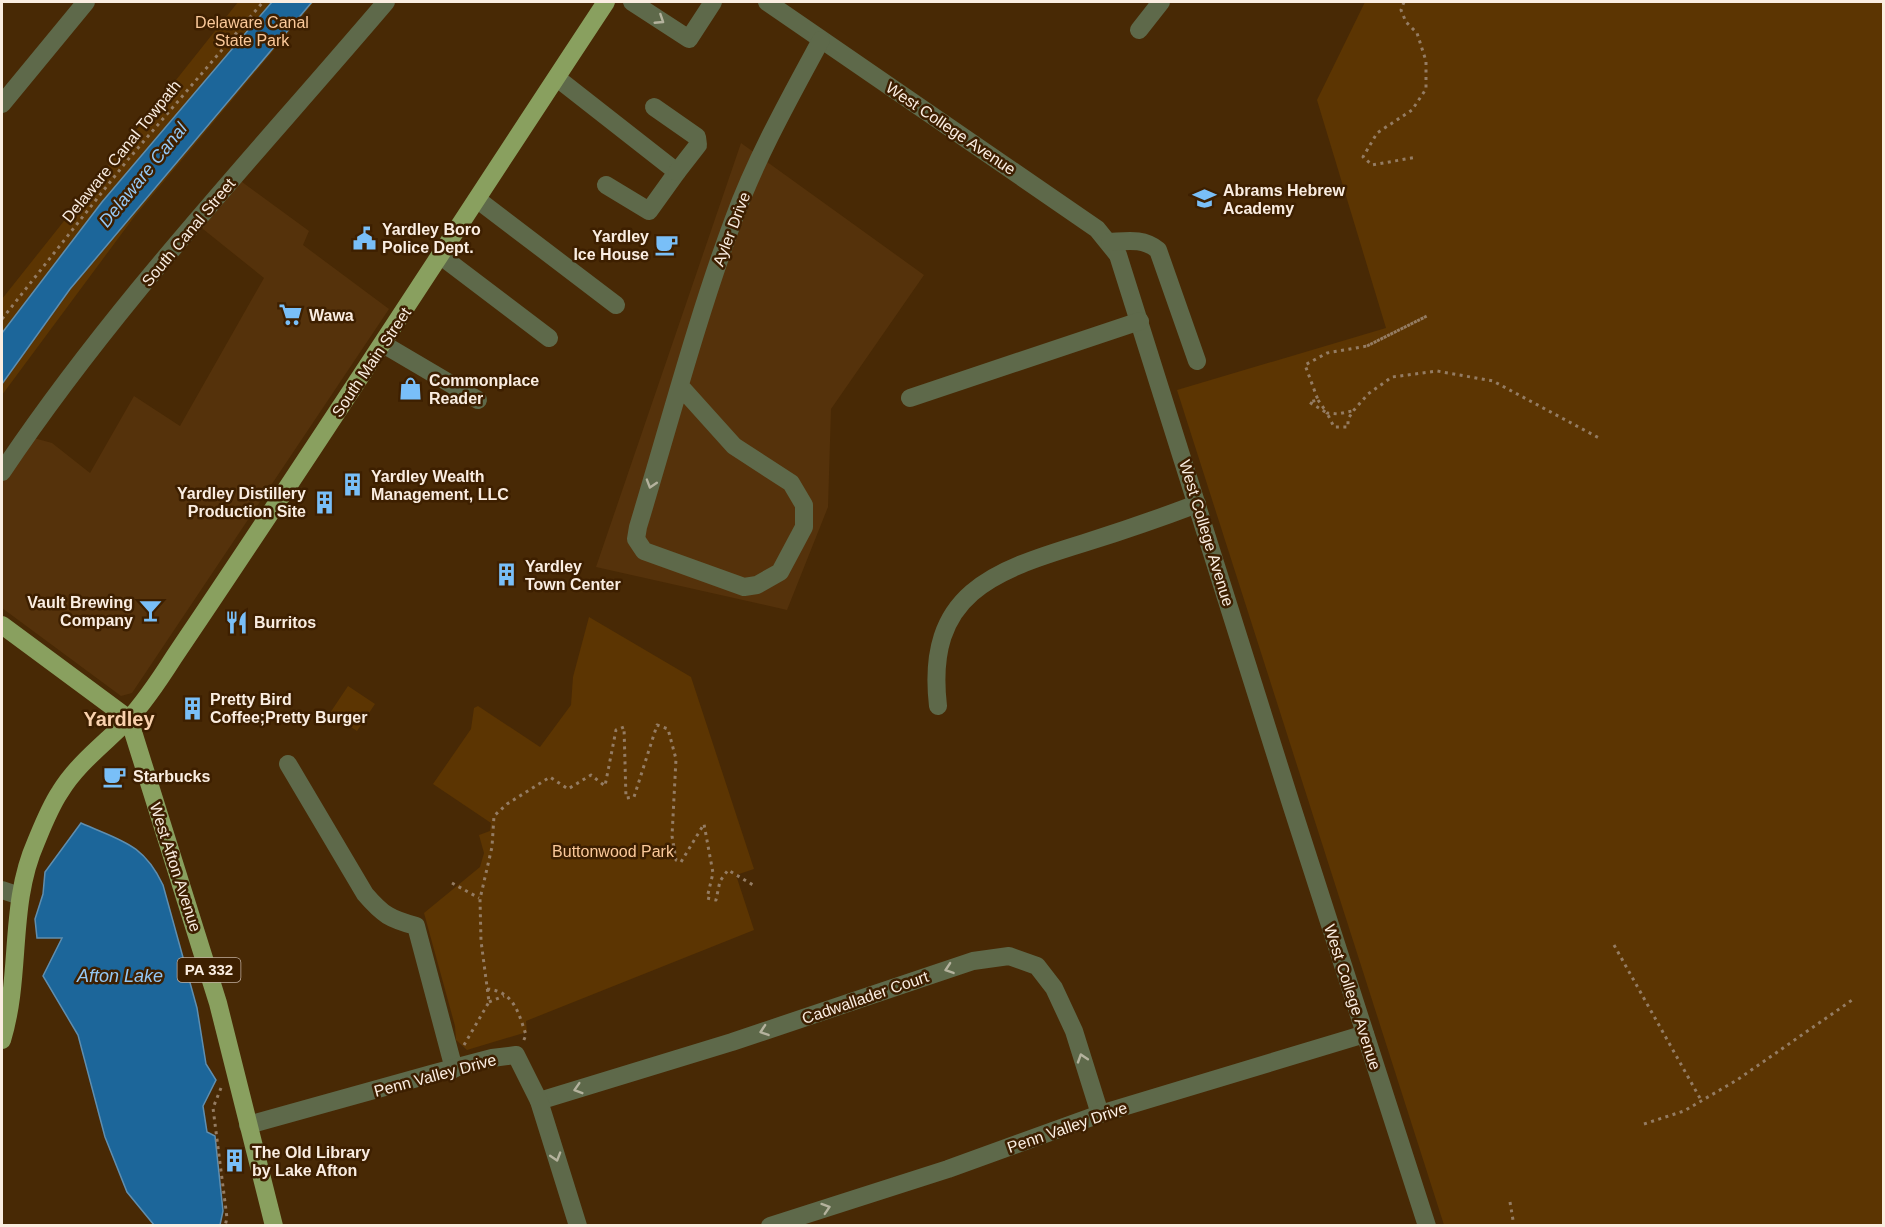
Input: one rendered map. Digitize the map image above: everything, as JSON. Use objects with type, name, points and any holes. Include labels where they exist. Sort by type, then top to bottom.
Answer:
[{"type":"main road","name":"South Main Street","points":[[2,1040],[10,1014],[20,896],[35,843],[60,792],[81,764],[129,719],[176,655],[478,201],[606,2]]},
{"type":"main road","points":[[2,626],[129,719]]},
{"type":"main road","name":"West Afton Avenue","points":[[129,719],[218,1003],[274,1226]]},
{"type":"street","points":[[2,104],[86,2]]},
{"type":"street","name":"South Canal Street","points":[[2,472],[81,358],[220,192],[386,2]]},
{"type":"street","points":[[632,2],[689,39],[713,2]]},
{"type":"street","name":"West College Avenue","points":[[767,2],[1097,229],[1119,255],[1427,1226]]},
{"type":"street","points":[[1139,30],[1161,2]]},
{"type":"street","name":"Ayler Drive","points":[[680,387],[734,446],[790,483],[804,504],[804,527],[780,572],[757,585],[744,587],[644,551],[636,540],[667,429],[680,387],[734,219],[787,103],[821,40]]},
{"type":"street","points":[[557,78],[678,172]]},
{"type":"street","points":[[606,185],[649,212],[698,145],[697,137],[654,107]]},
{"type":"street","points":[[478,201],[616,305]]},
{"type":"street","points":[[1110,243],[1137,240],[1150,244],[1158,250],[1197,361]]},
{"type":"street","points":[[441,256],[549,338]]},
{"type":"street","points":[[910,398],[1140,321]]},
{"type":"street","points":[[383,344],[478,400]]},
{"type":"street","points":[[938,706],[937,655],[944,633],[959,605],[980,584],[1003,570],[1038,557],[1197,504]]},
{"type":"street","points":[[288,764],[365,894],[382,914],[416,926],[454,1069]]},
{"type":"street","points":[[2,890],[20,896]]},
{"type":"street","name":"Cadwallader Court","points":[[539,1101],[732,1042],[974,961],[1009,956],[1037,966],[1054,988],[1074,1031],[1100,1114]]},
{"type":"street","name":"Penn Valley Drive","points":[[771,1226],[948,1169],[1100,1114],[1365,1034]]},
{"type":"street","name":"Penn Valley Drive","points":[[248,1125],[492,1058],[516,1055],[539,1101],[578,1226]]},
{"type":"path","name":"Delaware Canal Towpath","points":[[2,319],[126,162],[263,2]]},
{"type":"path","points":[[1404,2],[1401,10],[1406,22],[1417,33],[1426,61],[1426,90],[1413,110],[1377,133],[1363,157],[1372,165],[1417,157]]},
{"type":"path","points":[[1367,346],[1427,316],[1403,330],[1367,346],[1327,353],[1305,365],[1318,400],[1334,427],[1348,427],[1348,419],[1353,410],[1368,394],[1392,377],[1437,370],[1493,381],[1599,438]]},
{"type":"path","points":[[1318,400],[1309,402],[1327,413],[1338,414],[1353,410]]},
{"type":"path","points":[[454,1069],[489,1002],[480,899],[492,847],[494,816],[507,804],[550,777],[568,789],[591,774],[605,786],[616,730],[624,727],[626,798],[634,797],[657,725],[668,729],[676,759],[672,836],[676,860],[681,862],[704,824],[713,873],[707,898],[716,900],[720,881],[728,870],[753,885]]},
{"type":"path","points":[[452,883],[480,899]]},
{"type":"path","points":[[1614,945],[1701,1100]]},
{"type":"path","points":[[487,989],[495,990],[515,1002],[526,1035],[516,1055]]},
{"type":"path","points":[[489,1002],[504,996]]},
{"type":"path","points":[[1644,1124],[1684,1111],[1766,1061],[1856,998]]},
{"type":"path","points":[[221,1087],[213,1108],[227,1218],[225,1226]]},
{"type":"path","points":[[1510,1202],[1514,1226]]},
{"type":"shaded area","points":[[741,143],[924,275],[831,409],[828,507],[787,610],[596,567]]},
{"type":"shaded area","points":[[238,179],[309,231],[303,245],[389,309],[132,693],[121,696],[2,608],[2,480],[30,437],[52,443],[90,473],[134,396],[180,426],[264,278],[198,225]]},
{"type":"green space","name":"Delaware Canal State Park","points":[[238,2],[314,2],[134,217],[2,395],[2,299]]},
{"type":"green space","points":[[1365,2],[1883,2],[1883,1225],[1444,1225],[1177,390],[1386,328],[1317,100]]},
{"type":"green space","name":"Buttonwood Park","points":[[589,617],[691,677],[754,869],[736,875],[754,930],[526,1021],[527,1032],[467,1050],[456,1040],[455,1026],[424,913],[480,867],[484,853],[479,835],[490,831],[491,823],[433,784],[471,729],[474,708],[478,706],[540,747],[571,705],[573,677]]},
{"type":"green space","points":[[348,686],[375,704],[357,731],[330,713]]},
{"type":"water","name":"Delaware Canal","points":[[272,2],[312,2],[70,289],[2,384],[2,333],[102,202]]},
{"type":"water","name":"Afton Lake","points":[[81,823],[130,845],[147,860],[163,885],[197,1008],[206,1064],[216,1080],[203,1106],[207,1132],[215,1136],[223,1211],[220,1225],[154,1225],[127,1192],[105,1137],[78,1035],[43,976],[62,938],[37,938],[35,919],[43,894],[45,872]]},
{"type":"place","name":"Abrams Hebrew Academy","points":[[1205,199]]},
{"type":"place","name":"Yardley Boro Police Dept.","points":[[364,238]]},
{"type":"place","name":"Yardley Ice House","points":[[667,245]]},
{"type":"place","name":"Wawa","points":[[291,315]]},
{"type":"place","name":"Commonplace Reader","points":[[411,389]]},
{"type":"place","name":"Yardley Wealth Management, LLC","points":[[353,485]]},
{"type":"place","name":"Yardley Distillery Production Site","points":[[324,502]]},
{"type":"place","name":"Yardley Town Center","points":[[507,575]]},
{"type":"place","name":"Vault Brewing Company","points":[[151,611]]},
{"type":"place","name":"Burritos","points":[[236,622]]},
{"type":"place","name":"Pretty Bird Coffee;Pretty Burger","points":[[192,708]]},
{"type":"place","name":"Starbucks","points":[[115,776]]},
{"type":"place","name":"The Old Library by Lake Afton","points":[[234,1161]]},
{"type":"district","name":"Yardley","points":[[119,719]]}]
